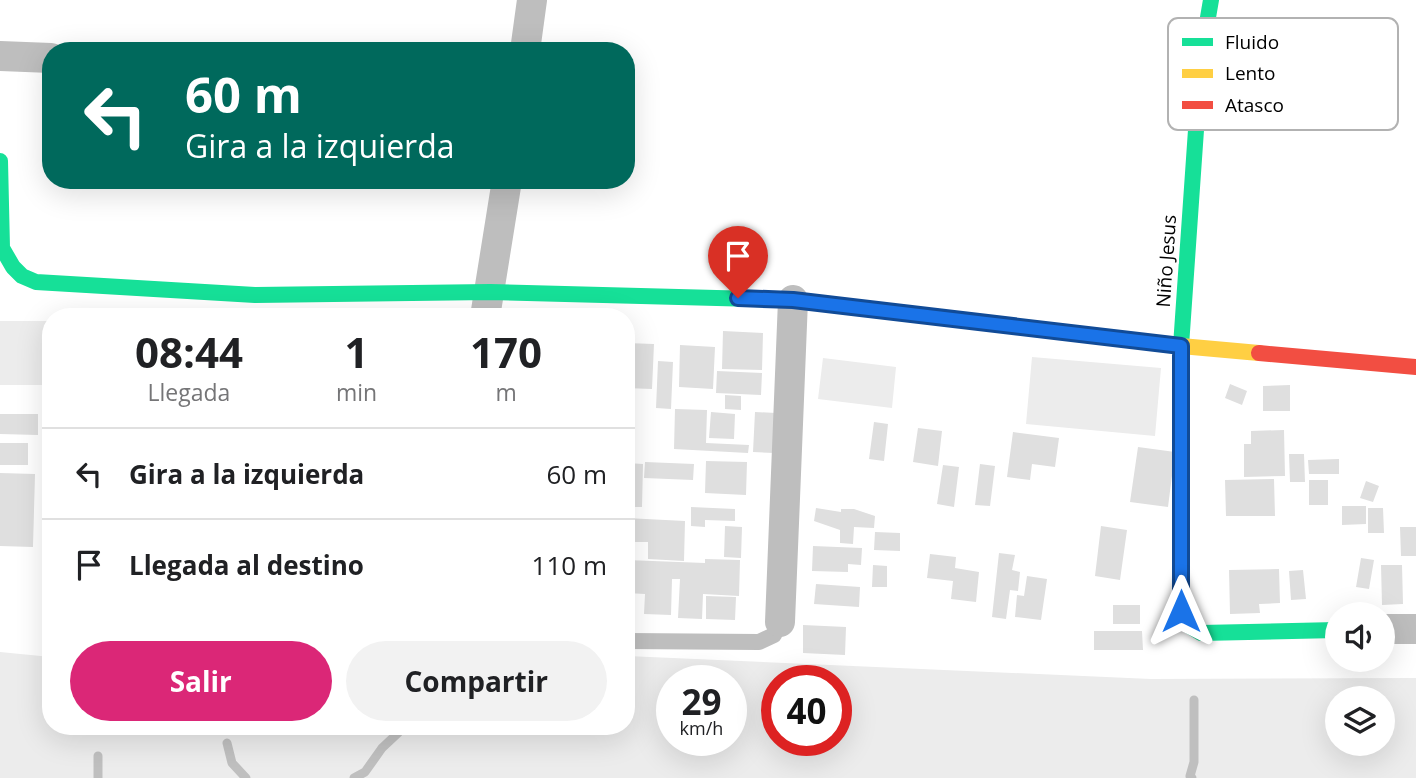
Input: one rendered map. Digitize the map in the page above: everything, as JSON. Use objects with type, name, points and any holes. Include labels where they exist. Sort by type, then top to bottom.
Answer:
[{"type":"street","points":[[526,42],[532,0]]},
{"type":"street","name":"Niño Jesus","points":[[1208,18],[1211,0]]},
{"type":"street","points":[[0,56],[42,58]]},
{"type":"street","name":"Niño Jesus","points":[[1195,130],[1181,346],[1181,611],[1188,625],[1201,633],[1325,630]]},
{"type":"street","points":[[0,161],[2,248],[22,276],[36,282],[253,306],[793,300],[1181,346],[1416,367]]},
{"type":"street","points":[[487,304],[506,189]]},
{"type":"street","points":[[780,622],[793,300]]},
{"type":"street","points":[[1395,629],[1416,629]]},
{"type":"lane","points":[[635,641],[759,642],[774,635],[780,622]]},
{"type":"shaded area","points":[[0,321],[42,321],[42,385],[0,385]]},
{"type":"shaded area","points":[[1032,357],[1161,368],[1155,436],[1026,424]]},
{"type":"shaded area","points":[[823,358],[896,367],[892,408],[818,399]]},
{"type":"shaded area","points":[[0,652],[42,656],[42,735],[635,735],[635,656],[832,665],[761,665],[761,756],[852,756],[852,666],[1151,679],[1416,678],[1416,778],[0,778]]},
{"type":"building","points":[[723,331],[763,333],[762,370],[722,369]]},
{"type":"building","points":[[635,343],[654,344],[652,389],[635,388]]},
{"type":"building","points":[[680,345],[715,347],[713,389],[679,387]]},
{"type":"building","points":[[658,361],[673,362],[671,409],[656,408]]},
{"type":"building","points":[[717,371],[762,373],[761,395],[716,393]]},
{"type":"building","points":[[1230,384],[1247,391],[1242,405],[1225,398]]},
{"type":"building","points":[[1290,385],[1290,411],[1263,411],[1263,386]]},
{"type":"building","points":[[725,395],[741,396],[741,410],[725,409]]},
{"type":"building","points":[[675,409],[707,410],[706,443],[749,445],[748,453],[674,449]]},
{"type":"building","points":[[711,412],[735,414],[734,439],[709,438]]},
{"type":"building","points":[[755,412],[776,413],[774,453],[753,452]]},
{"type":"building","points":[[0,414],[38,414],[38,435],[0,434]]},
{"type":"building","points":[[874,422],[888,424],[884,461],[869,459]]},
{"type":"building","points":[[918,428],[942,431],[938,466],[913,462]]},
{"type":"building","points":[[1284,430],[1285,476],[1244,477],[1244,444],[1251,444],[1251,431]]},
{"type":"building","points":[[1013,432],[1059,438],[1055,467],[1032,464],[1030,480],[1007,477]]},
{"type":"building","points":[[0,443],[28,443],[28,465],[0,465]]},
{"type":"building","points":[[1138,447],[1175,452],[1168,507],[1130,502]]},
{"type":"building","points":[[1289,454],[1304,454],[1305,482],[1290,482]]},
{"type":"building","points":[[1339,459],[1339,474],[1309,474],[1308,460]]},
{"type":"building","points":[[706,461],[747,462],[746,495],[705,493]]},
{"type":"building","points":[[645,462],[694,464],[693,480],[644,478]]},
{"type":"building","points":[[635,464],[643,464],[642,507],[635,507]]},
{"type":"building","points":[[980,464],[995,466],[990,506],[975,505]]},
{"type":"building","points":[[943,465],[959,467],[954,507],[937,504]]},
{"type":"building","points":[[0,473],[35,474],[33,547],[0,546]]},
{"type":"building","points":[[1274,479],[1275,516],[1226,516],[1225,480]]},
{"type":"building","points":[[1309,480],[1328,480],[1328,505],[1309,505]]},
{"type":"building","points":[[1366,481],[1379,486],[1373,502],[1360,498]]},
{"type":"building","points":[[1342,506],[1366,506],[1366,524],[1342,525]]},
{"type":"building","points":[[691,507],[735,509],[735,521],[705,520],[705,527],[691,526]]},
{"type":"building","points":[[816,508],[841,512],[841,509],[854,509],[875,516],[874,528],[854,527],[853,544],[840,543],[840,530],[814,521]]},
{"type":"building","points":[[1368,508],[1383,508],[1384,533],[1368,533]]},
{"type":"building","points":[[635,518],[685,521],[684,561],[648,559],[648,542],[635,542]]},
{"type":"building","points":[[725,526],[742,527],[741,558],[724,557]]},
{"type":"building","points":[[1101,526],[1127,530],[1120,580],[1095,576]]},
{"type":"building","points":[[1400,527],[1416,527],[1416,556],[1401,556]]},
{"type":"building","points":[[875,532],[900,533],[900,551],[874,550]]},
{"type":"building","points":[[813,546],[862,548],[861,565],[848,564],[848,572],[812,571]]},
{"type":"building","points":[[999,553],[1015,555],[1012,570],[1020,572],[1018,591],[1010,590],[1006,619],[992,617]]},
{"type":"building","points":[[930,554],[956,557],[955,568],[979,572],[976,602],[951,599],[953,581],[927,578]]},
{"type":"building","points":[[1361,558],[1374,560],[1369,589],[1356,587]]},
{"type":"building","points":[[705,559],[740,560],[739,596],[703,594],[702,619],[678,618],[680,579],[672,579],[671,615],[644,614],[645,594],[635,593],[635,560],[705,563]]},
{"type":"building","points":[[873,565],[887,566],[887,587],[872,587]]},
{"type":"building","points":[[1381,565],[1402,565],[1403,604],[1382,602]]},
{"type":"building","points":[[1279,569],[1280,603],[1259,604],[1260,613],[1230,614],[1229,570]]},
{"type":"building","points":[[1303,570],[1306,599],[1291,600],[1289,571]]},
{"type":"building","points":[[1027,576],[1047,579],[1041,620],[1015,617],[1017,595],[1024,596]]},
{"type":"building","points":[[816,584],[860,587],[859,607],[814,604]]},
{"type":"building","points":[[706,596],[736,597],[735,620],[706,619]]},
{"type":"building","points":[[1113,605],[1140,605],[1140,624],[1113,624]]},
{"type":"building","points":[[803,625],[846,627],[845,655],[803,653]]},
{"type":"building","points":[[1094,631],[1142,631],[1143,650],[1094,650]]},
{"type":"waterway","points":[[1192,778],[1194,700]]},
{"type":"waterway","points":[[354,778],[365,772],[382,748],[396,735]]},
{"type":"waterway","points":[[227,743],[232,763],[246,778]]},
{"type":"waterway","points":[[98,756],[98,778]]},
{"type":"traffic: fast","points":[[1208,18],[1211,0]]},
{"type":"traffic: fast","points":[[1196,130],[1181,346],[1181,611],[1188,625],[1201,633],[1325,630]]},
{"type":"traffic: fast","points":[[0,161],[2,248],[13,267],[22,276],[36,282],[255,295],[490,292],[793,300],[850,307]]},
{"type":"traffic: slow","points":[[850,307],[1259,353]]},
{"type":"traffic: jam","points":[[1259,353],[1416,367]]},
{"type":"route","points":[[738,298],[793,300],[1181,346],[1181,611]]}]
